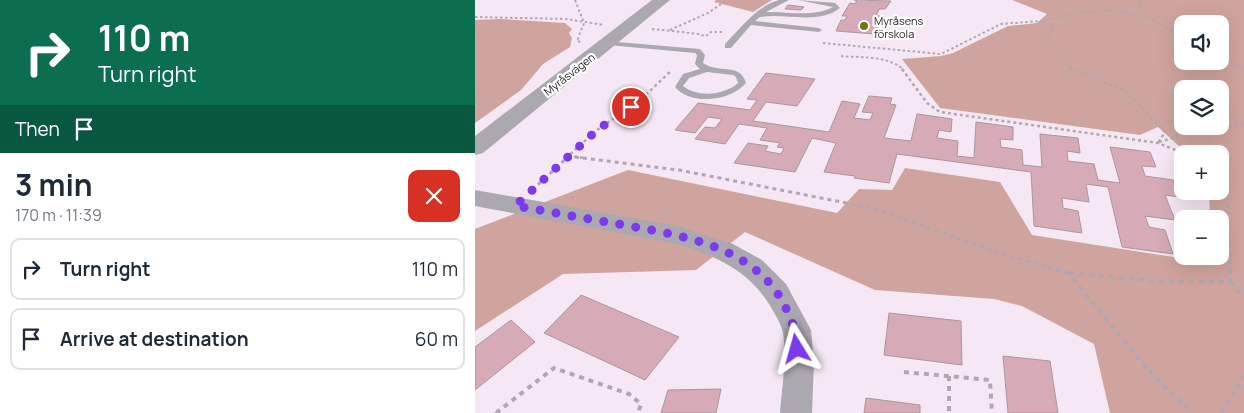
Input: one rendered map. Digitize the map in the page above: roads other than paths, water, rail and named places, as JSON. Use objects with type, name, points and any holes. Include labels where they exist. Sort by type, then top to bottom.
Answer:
[{"type":"street","name":"Myråsvägen","points":[[475,148],[609,34],[662,0]]},
{"type":"street","points":[[475,198],[673,234],[703,242],[733,255],[760,271],[781,298],[797,332],[796,413]]},
{"type":"lane","points":[[727,46],[758,15],[776,2],[786,0]]},
{"type":"lane","points":[[758,15],[772,12],[821,15],[831,13],[837,8],[829,2],[801,0]]},
{"type":"lane","points":[[750,23],[819,30]]},
{"type":"lane","points":[[609,34],[694,51],[699,53],[699,64],[707,70],[735,73],[740,76],[742,83],[732,92],[715,96],[687,93],[679,87],[686,76],[707,70]]},
{"type":"place","name":"Myråsens förskola","points":[[864,26]]}]
